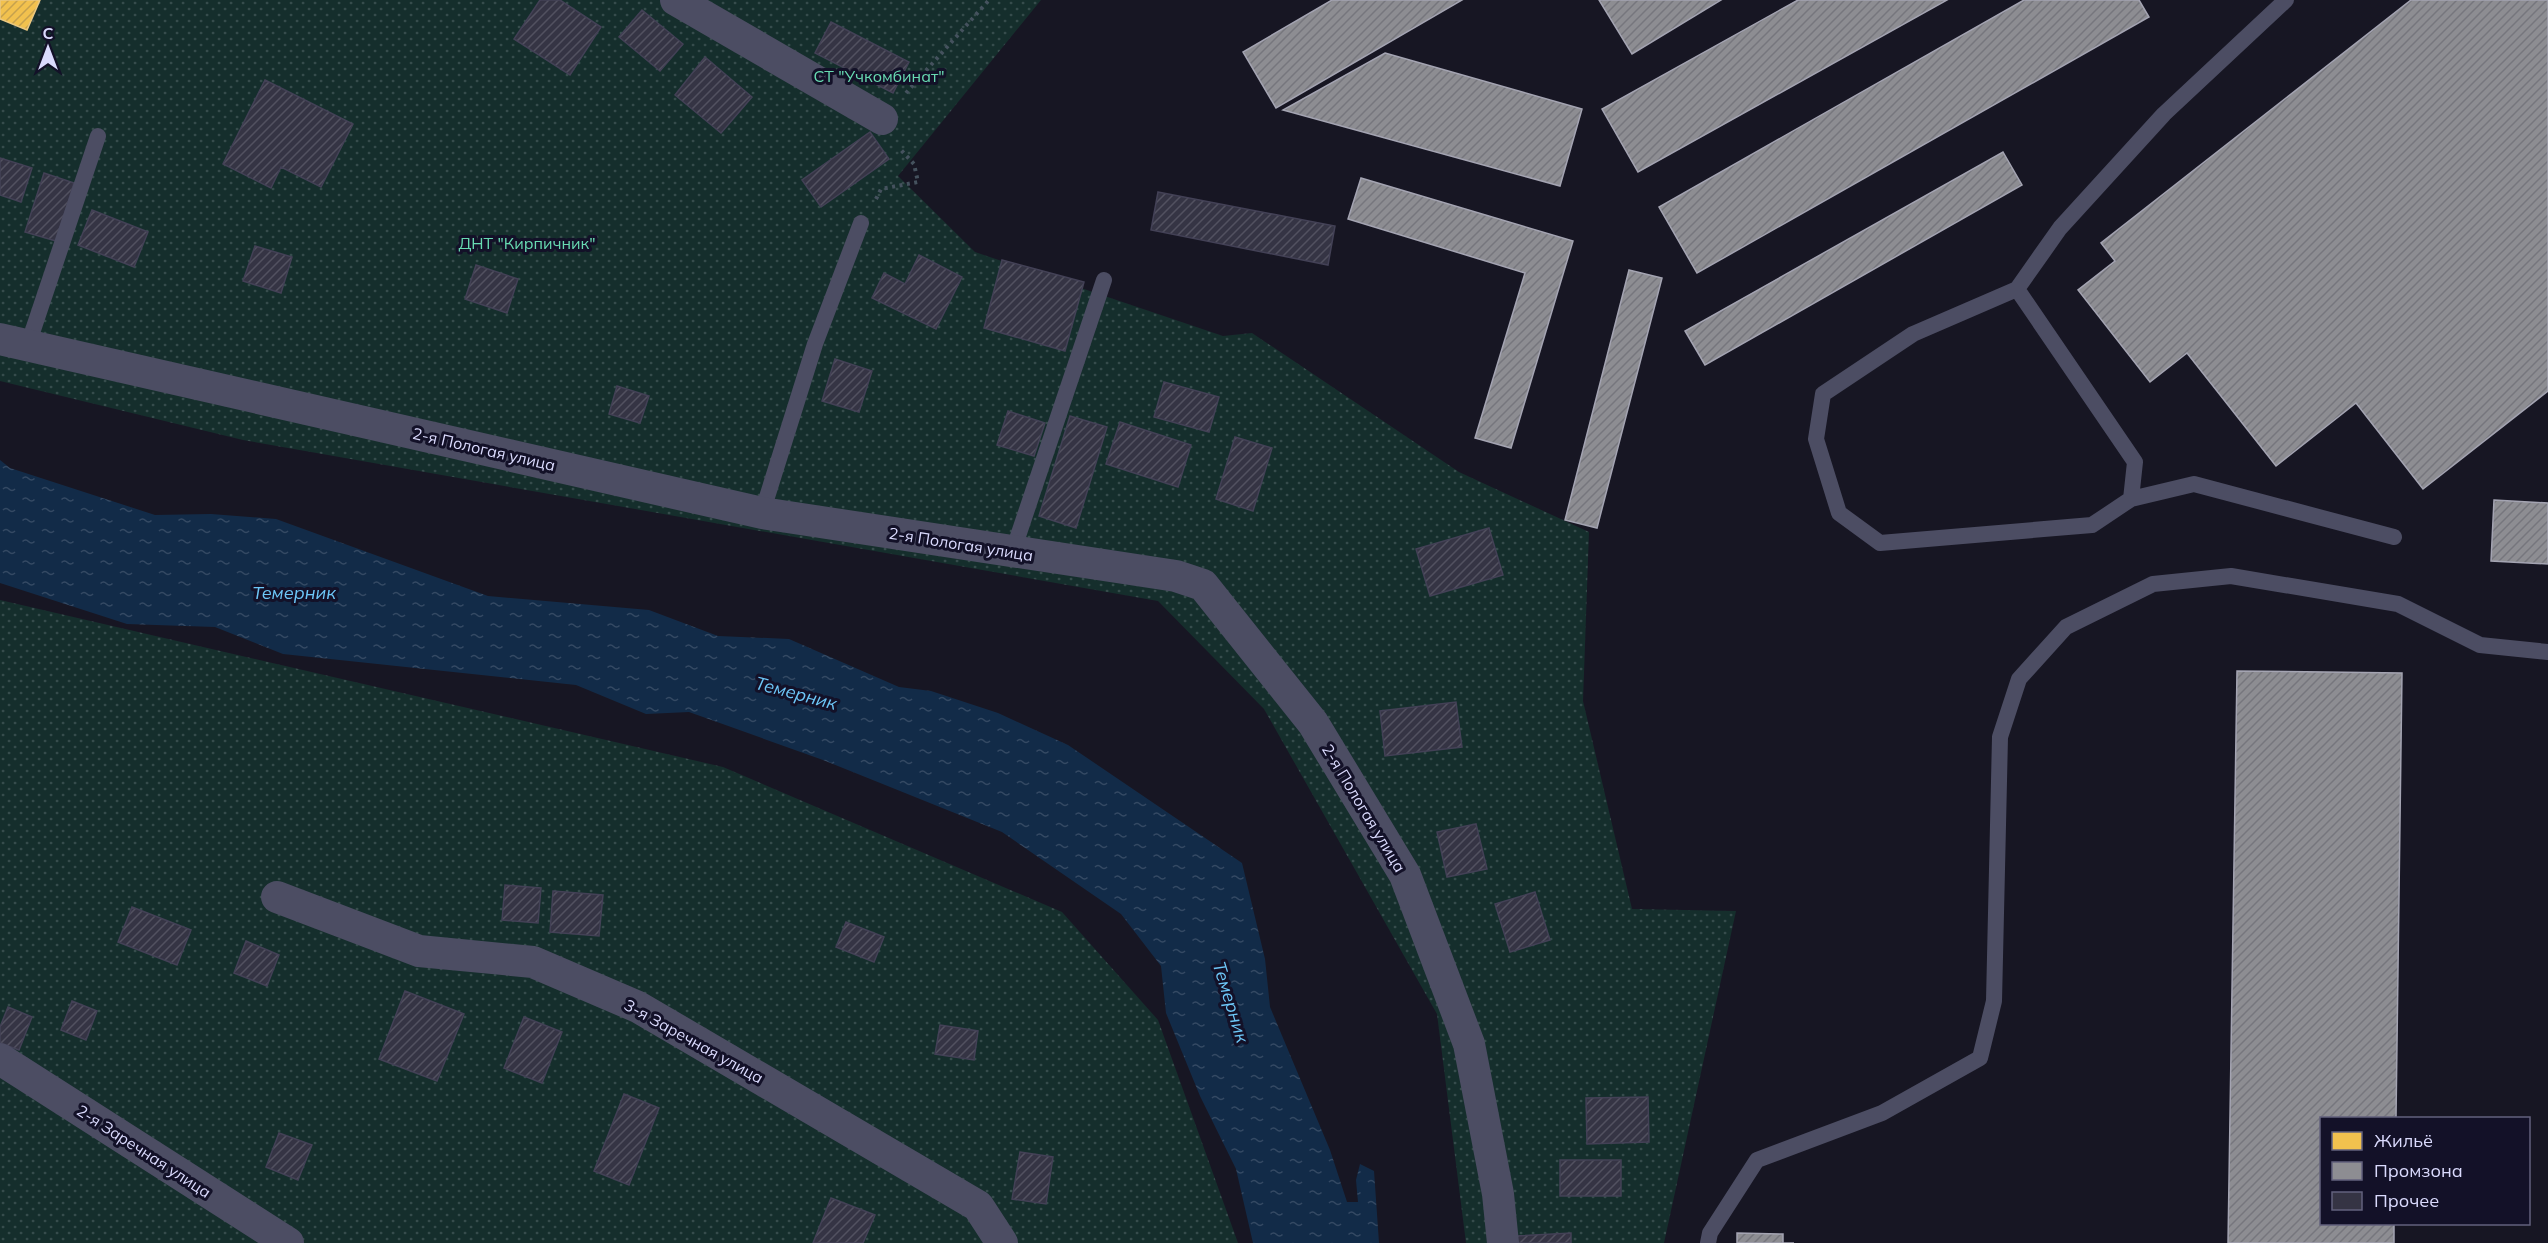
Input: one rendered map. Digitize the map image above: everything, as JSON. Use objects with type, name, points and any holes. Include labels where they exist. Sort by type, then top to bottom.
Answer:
[{"type":"street","points":[[676,0],[882,119]]},
{"type":"street","name":"2-я Пологая улица","points":[[14,342],[762,513],[1176,576],[1203,585],[1313,723],[1405,875],[1469,1044],[1498,1194],[1503,1243]]},
{"type":"street","name":"3-я Заречная улица","points":[[278,897],[419,951],[533,962],[638,1007],[978,1206],[1002,1243]]},
{"type":"street","name":"2-я Заречная улица","points":[[0,1059],[288,1243]]},
{"type":"lane","points":[[2286,0],[2164,114],[2060,228],[2017,289],[1913,334],[1822,394],[1816,439],[1839,513],[1880,543],[2092,525],[2131,499],[2194,484],[2394,537]]},
{"type":"lane","points":[[14,342],[98,136]]},
{"type":"lane","points":[[762,513],[814,344],[861,223]]},
{"type":"lane","points":[[1013,551],[1104,280]]},
{"type":"lane","points":[[2017,289],[2135,462],[2131,499]]},
{"type":"lane","points":[[1708,1243],[1710,1233],[1757,1160],[1882,1113],[1980,1058],[1994,1001],[2000,737],[2019,679],[2066,627],[2153,584],[2231,576],[2398,604],[2480,645],[2548,652]]},
{"type":"path","points":[[861,223],[881,189],[918,182],[914,164],[891,140],[882,119],[989,0]]},
{"type":"green space","name":"ДНТ \"Кирпичник\"","points":[[0,0],[1041,0],[898,176],[975,252],[1223,336],[1252,333],[1459,472],[1589,532],[1583,701],[1632,909],[1736,911],[1664,1243],[1466,1243],[1437,1014],[1264,709],[1158,601],[243,440],[0,381]]},
{"type":"green space","points":[[0,600],[723,767],[1062,912],[1158,1020],[1238,1243],[0,1243]]},
{"type":"water","name":"Темерник","points":[[0,460],[10,468],[155,515],[211,514],[276,519],[488,596],[649,610],[718,636],[789,639],[899,687],[931,691],[998,713],[1068,745],[1242,863],[1265,959],[1270,1007],[1330,1150],[1347,1202],[1358,1202],[1356,1180],[1360,1164],[1374,1171],[1379,1243],[1253,1243],[1236,1169],[1200,1096],[1166,1013],[1161,966],[1121,914],[1002,832],[823,760],[689,712],[646,714],[576,685],[283,654],[215,627],[127,624],[0,583]]},
{"type":"building: Жильё","points":[[0,0],[40,0],[27,30],[0,19]]},
{"type":"building: Промзона","points":[[1332,0],[1462,0],[1276,108],[1243,52]]},
{"type":"building: Промзона","points":[[1599,0],[1721,0],[1632,54]]},
{"type":"building: Промзона","points":[[1798,0],[1947,0],[1638,172],[1602,109]]},
{"type":"building: Промзона","points":[[2024,0],[2139,0],[2149,17],[1697,273],[1659,207]]},
{"type":"building: Промзона","points":[[2411,0],[2548,0],[2548,391],[2423,489],[2356,403],[2276,466],[2187,353],[2150,382],[2078,290],[2115,261],[2101,243]]},
{"type":"building: Промзона","points":[[1385,53],[1582,109],[1560,186],[1283,110]]},
{"type":"building: Промзона","points":[[2003,152],[2022,185],[1705,365],[1685,331]]},
{"type":"building: Промзона","points":[[1361,178],[1573,241],[1511,448],[1475,438],[1525,273],[1348,219]]},
{"type":"building: Промзона","points":[[1629,270],[1662,278],[1597,528],[1565,520]]},
{"type":"building: Промзона","points":[[2494,500],[2548,503],[2548,564],[2491,561]]},
{"type":"building: Промзона","points":[[2237,671],[2402,673],[2396,1117],[2320,1117],[2320,1225],[2394,1225],[2394,1243],[2228,1243]]},
{"type":"building: Промзона","points":[[1737,1233],[1783,1234],[1783,1243],[1737,1243]]},
{"type":"building: Прочее","points":[[540,0],[560,0],[601,27],[570,75],[514,39]]},
{"type":"building: Прочее","points":[[642,10],[683,44],[660,71],[619,37]]},
{"type":"building: Прочее","points":[[831,22],[909,62],[893,93],[815,53]]},
{"type":"building: Прочее","points":[[705,57],[752,97],[721,133],[675,95]]},
{"type":"building: Прочее","points":[[265,80],[353,124],[321,187],[281,167],[271,188],[223,164]]},
{"type":"building: Прочее","points":[[870,132],[889,159],[821,207],[802,180]]},
{"type":"building: Прочее","points":[[0,158],[32,168],[21,202],[0,195]]},
{"type":"building: Прочее","points":[[44,173],[74,183],[56,241],[25,232]]},
{"type":"building: Прочее","points":[[1158,192],[1335,226],[1328,265],[1151,230]]},
{"type":"building: Прочее","points":[[92,210],[148,232],[134,267],[78,245]]},
{"type":"building: Прочее","points":[[255,246],[292,257],[281,293],[243,281]]},
{"type":"building: Прочее","points":[[919,255],[962,277],[936,329],[872,298],[884,273],[905,284]]},
{"type":"building: Прочее","points":[[1002,260],[1084,282],[1065,351],[984,328]]},
{"type":"building: Прочее","points":[[476,265],[518,279],[507,313],[465,299]]},
{"type":"building: Прочее","points":[[835,359],[872,371],[859,412],[822,401]]},
{"type":"building: Прочее","points":[[1164,382],[1219,397],[1209,432],[1154,417]]},
{"type":"building: Прочее","points":[[617,386],[649,396],[640,423],[609,414]]},
{"type":"building: Прочее","points":[[1008,411],[1045,423],[1034,456],[997,445]]},
{"type":"building: Прочее","points":[[1070,416],[1107,427],[1076,528],[1039,516]]},
{"type":"building: Прочее","points":[[1120,422],[1191,445],[1178,487],[1106,464]]},
{"type":"building: Прочее","points":[[1235,437],[1272,448],[1253,511],[1216,499]]},
{"type":"building: Прочее","points":[[1489,528],[1503,575],[1430,596],[1416,549]]},
{"type":"building: Прочее","points":[[1456,702],[1462,747],[1385,756],[1380,711]]},
{"type":"building: Прочее","points":[[1476,824],[1487,869],[1447,877],[1437,832]]},
{"type":"building: Прочее","points":[[505,885],[541,888],[538,923],[502,920]]},
{"type":"building: Прочее","points":[[553,891],[603,895],[599,936],[550,932]]},
{"type":"building: Прочее","points":[[1535,892],[1550,940],[1510,952],[1495,904]]},
{"type":"building: Прочее","points":[[132,907],[191,930],[177,965],[118,942]]},
{"type":"building: Прочее","points":[[846,922],[884,937],[874,962],[836,947]]},
{"type":"building: Прочее","points":[[246,941],[279,955],[267,986],[234,973]]},
{"type":"building: Прочее","points":[[405,991],[464,1014],[437,1081],[379,1059]]},
{"type":"building: Прочее","points":[[72,1001],[97,1011],[86,1040],[61,1030]]},
{"type":"building: Прочее","points":[[8,1007],[32,1017],[19,1050],[0,1043],[0,1027]]},
{"type":"building: Прочее","points":[[524,1017],[562,1032],[542,1083],[504,1068]]},
{"type":"building: Прочее","points":[[940,1025],[978,1031],[974,1060],[935,1054]]},
{"type":"building: Прочее","points":[[624,1094],[659,1108],[629,1185],[594,1171]]},
{"type":"building: Прочее","points":[[1648,1097],[1649,1142],[1587,1144],[1586,1098]]},
{"type":"building: Прочее","points":[[279,1133],[312,1145],[298,1180],[266,1167]]},
{"type":"building: Прочее","points":[[1020,1152],[1053,1157],[1046,1204],[1012,1199]]},
{"type":"building: Прочее","points":[[1560,1160],[1621,1160],[1621,1196],[1560,1196]]},
{"type":"building: Прочее","points":[[831,1198],[875,1215],[863,1243],[813,1243]]},
{"type":"building: Прочее","points":[[1571,1233],[1571,1243],[1517,1243],[1516,1236]]},
{"type":"park label","name":"СТ \"Учкомбинат\"","points":[[879,76]]}]
